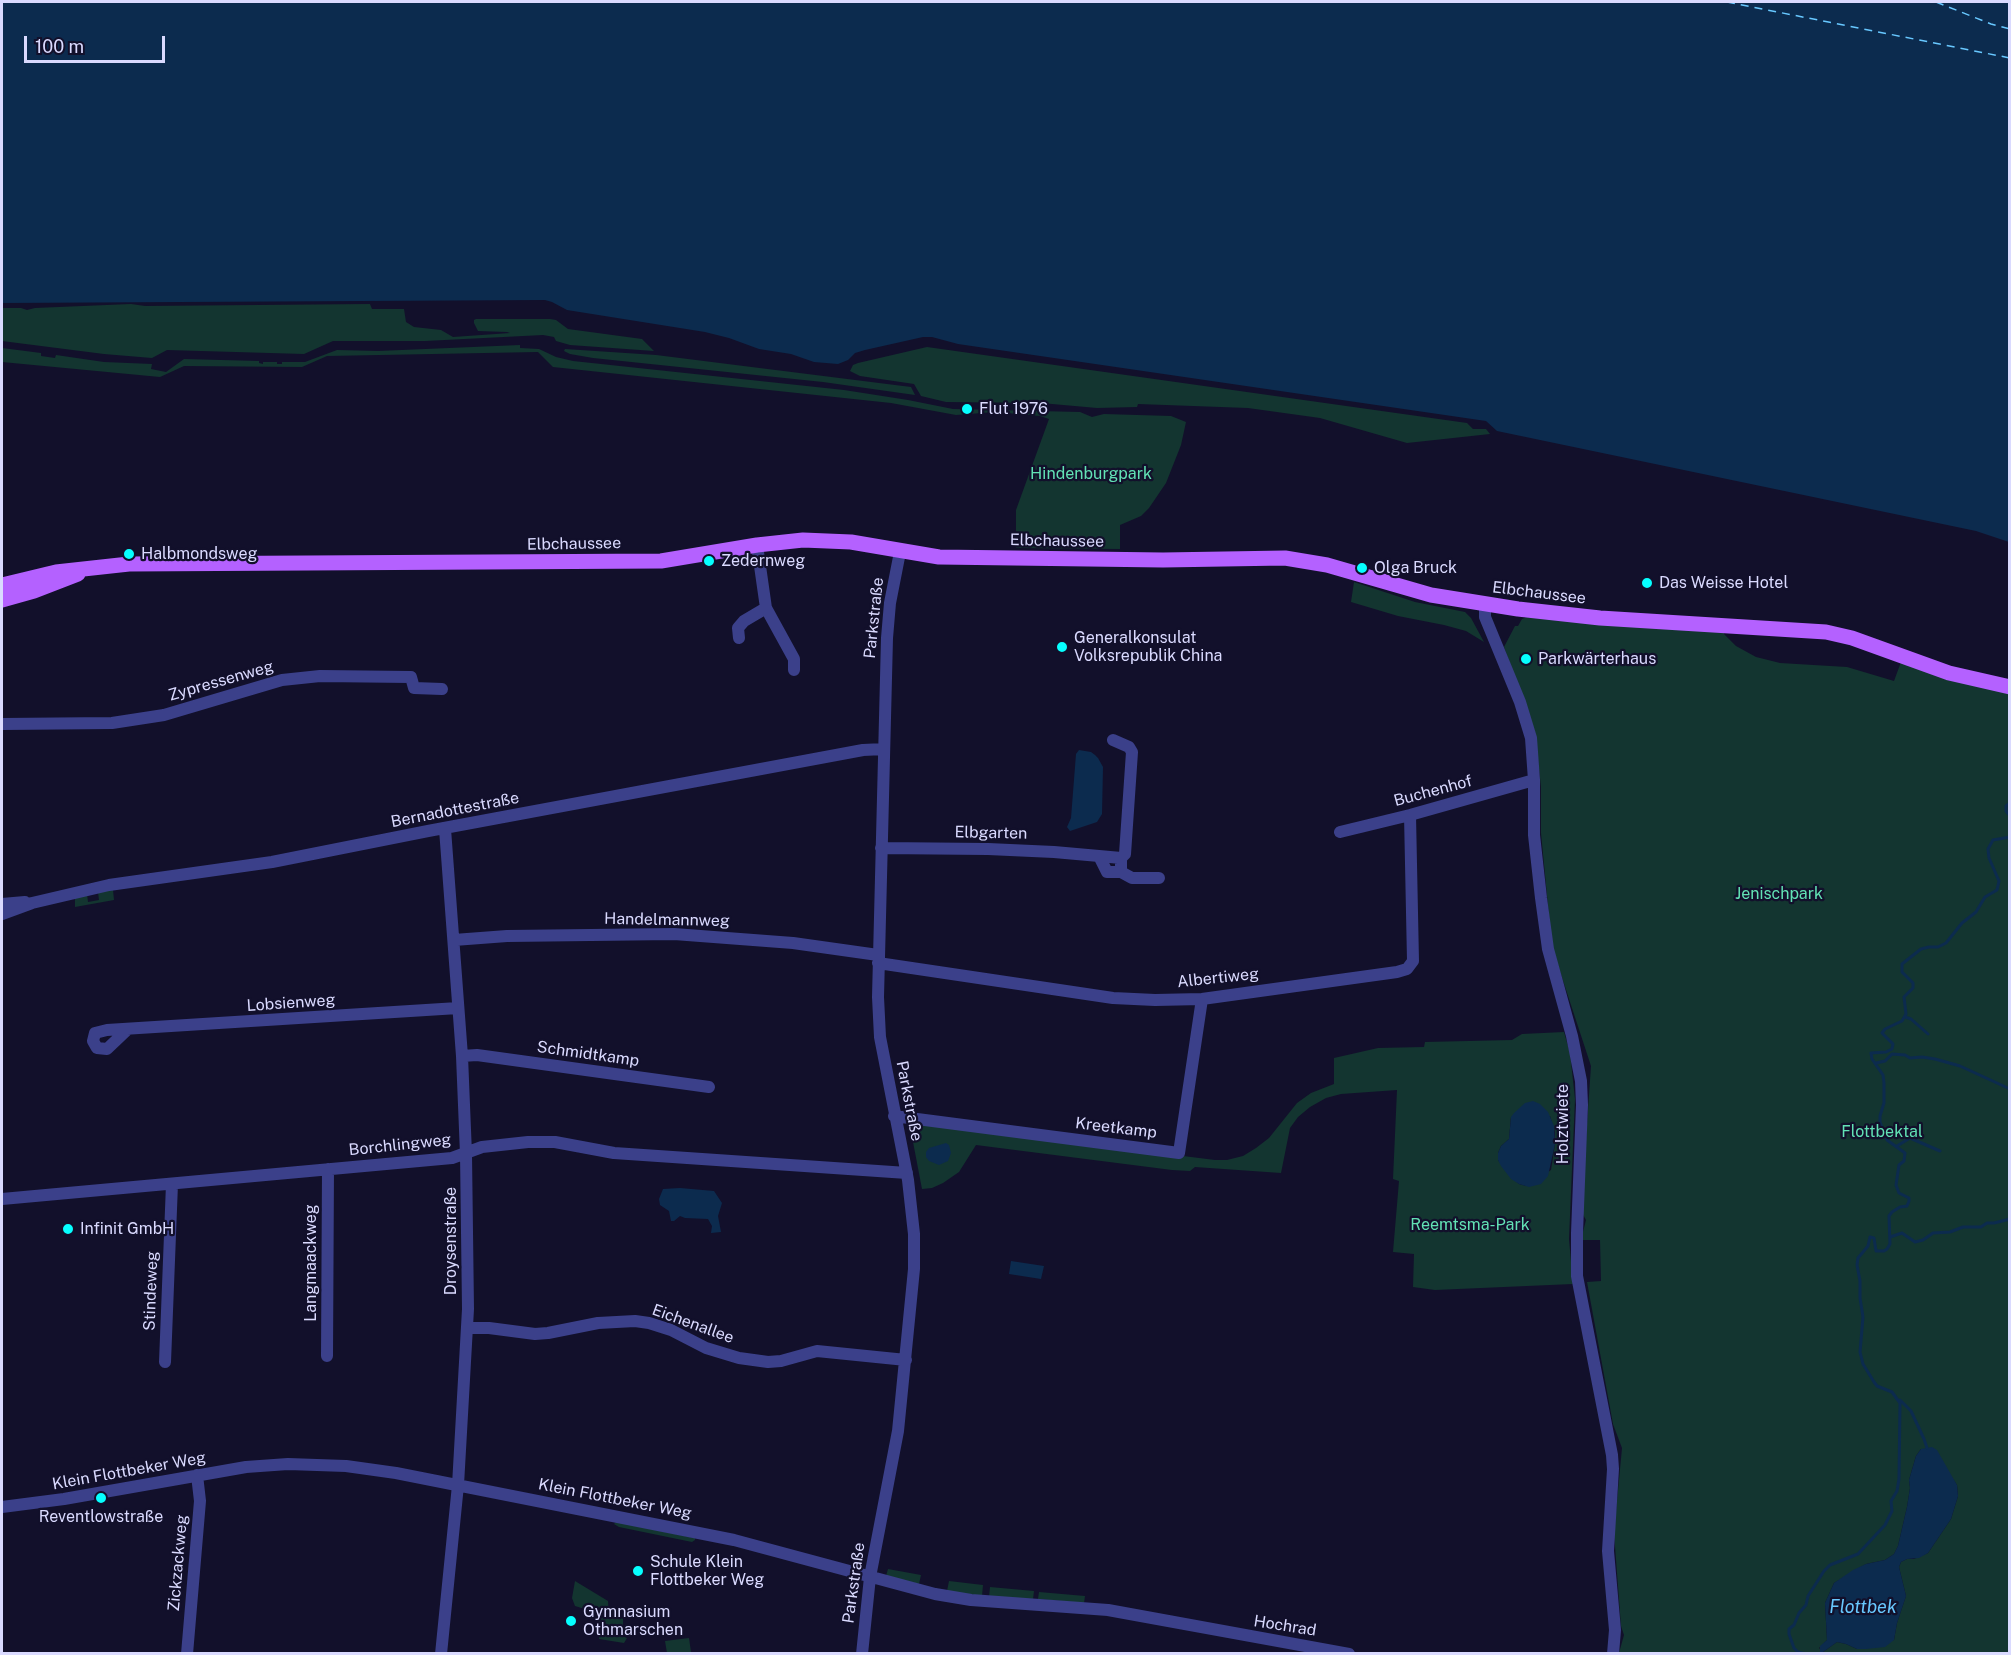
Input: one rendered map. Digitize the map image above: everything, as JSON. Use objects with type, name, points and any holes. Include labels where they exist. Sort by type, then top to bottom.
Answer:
[{"type":"main road","name":"Elbchaussee","points":[[2,585],[56,572],[129,564],[661,561],[757,544],[803,540],[864,544],[939,557],[1154,560],[1285,558],[1327,565],[1431,595],[1485,604],[1600,618],[1826,632],[1861,641],[1949,673],[2010,687]]},
{"type":"main road","name":"Elbchaussee","points":[[2,600],[34,591],[92,569]]},
{"type":"street","points":[[757,544],[766,608],[794,659],[794,670]]},
{"type":"street","name":"Parkstraße","points":[[862,1653],[870,1577],[898,1431],[914,1269],[914,1234],[907,1173],[880,1037],[878,997],[888,618],[900,552]]},
{"type":"street","name":"Holztwiete","points":[[1485,604],[1485,617],[1521,702],[1531,738],[1534,835],[1545,929],[1548,949],[1572,1035],[1581,1081],[1577,1276],[1612,1455],[1608,1551],[1615,1630],[1613,1653]]},
{"type":"street","points":[[739,638],[738,628],[744,621],[766,608]]},
{"type":"street","name":"Zypressenweg","points":[[2,724],[112,723],[153,717],[282,680],[320,676],[411,677],[414,688],[442,689]]},
{"type":"street","points":[[1113,740],[1129,747],[1132,752],[1125,854],[1121,858],[1121,872]]},
{"type":"street","name":"Bernadottestraße","points":[[2,914],[32,903],[109,885],[264,863],[863,750],[884,749]]},
{"type":"street","name":"Buchenhof","points":[[1340,832],[1534,780]]},
{"type":"street","name":"Albertiweg","points":[[878,959],[1113,998],[1202,999],[1397,972],[1407,969],[1413,961],[1410,815]]},
{"type":"street","name":"Droysenstraße","points":[[441,1653],[458,1485],[467,1329],[466,1154],[462,1056],[445,828]]},
{"type":"street","name":"Elbgarten","points":[[881,848],[988,849],[1121,858]]},
{"type":"street","points":[[1099,856],[1107,872],[1121,872],[1132,878],[1159,878]]},
{"type":"street","name":"Bernadottestraße","points":[[2,904],[32,903]]},
{"type":"street","name":"Handelmannweg","points":[[454,940],[507,936],[674,934],[793,943],[878,959]]},
{"type":"street","name":"Kreetkamp","points":[[894,1116],[1179,1153],[1202,999]]},
{"type":"street","name":"Lobsienweg","points":[[127,1030],[458,1008]]},
{"type":"street","name":"Schmidtkamp","points":[[462,1056],[477,1055],[709,1087]]},
{"type":"street","name":"Borchlingweg","points":[[2,1199],[452,1158],[494,1145],[555,1142],[614,1153],[907,1173]]},
{"type":"street","name":"Langmaackweg","points":[[327,1356],[328,1169]]},
{"type":"street","name":"Stindeweg","points":[[165,1362],[172,1184]]},
{"type":"street","name":"Eichenallee","points":[[467,1329],[489,1328],[542,1334],[598,1323],[635,1321],[660,1326],[706,1348],[739,1358],[768,1362],[781,1361],[818,1351],[906,1360]]},
{"type":"street","name":"Klein Flottbeker Weg","points":[[2,1507],[64,1499],[246,1467],[315,1464],[346,1466],[396,1473],[734,1540],[955,1598],[1108,1610],[1217,1630]]},
{"type":"street","name":"Zickzackweg","points":[[187,1653],[200,1501],[197,1475]]},
{"type":"street","name":"Hochrad","points":[[1217,1630],[1349,1653]]},
{"type":"green space","points":[[131,304],[145,306],[370,304],[372,309],[404,309],[406,322],[414,327],[441,330],[453,337],[510,333],[478,331],[474,323],[476,319],[550,319],[556,320],[568,329],[642,339],[654,351],[570,345],[556,341],[554,337],[543,335],[425,341],[333,341],[304,354],[167,350],[152,358],[2,341],[2,308],[27,310]]},
{"type":"green space","name":"Hindenburgpark","points":[[520,345],[520,348],[539,349],[556,357],[573,361],[844,390],[953,409],[1080,412],[1092,417],[1104,414],[1171,416],[1186,422],[1181,445],[1166,483],[1141,516],[1120,525],[1120,549],[1016,548],[1016,510],[1049,419],[1040,416],[995,412],[956,415],[891,403],[553,367],[538,352],[327,356],[302,367],[184,366],[160,377],[2,362],[2,348],[41,353],[41,356],[55,358],[56,355],[104,362],[152,364],[151,369],[166,372],[184,359],[259,361],[263,364],[263,362],[277,362],[277,364],[282,364],[282,362],[305,362],[337,350],[378,351]]},
{"type":"green space","points":[[927,347],[1467,423],[1473,429],[1486,429],[1490,434],[1407,443],[1320,418],[1248,408],[1138,404],[1137,407],[1097,408],[1041,403],[946,402],[921,396],[914,384],[860,376],[850,371],[853,365],[858,363]]},
{"type":"green space","points":[[565,349],[656,355],[911,387],[915,395],[823,382],[593,358],[570,354],[564,351]]},
{"type":"green space","points":[[1354,582],[1415,602],[1465,612],[1471,618],[1484,642],[1466,631],[1398,616],[1351,602]]},
{"type":"green space","name":"Jenischpark","points":[[1527,617],[1724,632],[1736,646],[1756,657],[1780,663],[1847,667],[1894,681],[1901,662],[2009,694],[2009,1653],[1619,1653],[1624,1635],[1621,1626],[1614,1533],[1622,1448],[1613,1424],[1587,1282],[1601,1281],[1600,1240],[1581,1240],[1586,1220],[1581,1211],[1591,1066],[1552,947],[1541,833],[1541,787],[1535,732],[1504,647],[1515,626],[1518,626],[1522,619]],"holes":[[[1921,1449],[1946,1469],[1957,1485],[1958,1496],[1951,1519],[1928,1553],[1901,1562],[1899,1567],[1906,1596],[1894,1640],[1857,1649],[1837,1642],[1823,1652],[1819,1648],[1827,1640],[1825,1603],[1834,1583],[1866,1564],[1885,1560],[1894,1554],[1898,1546],[1907,1507],[1909,1480],[1916,1456]]]},
{"type":"green space","points":[[113,890],[114,900],[75,907],[75,897],[87,894],[88,902],[99,900],[98,892]]},
{"type":"green space","name":"Reemtsma-Park","points":[[1564,1032],[1570,1053],[1575,1099],[1569,1239],[1573,1284],[1435,1290],[1413,1287],[1414,1254],[1393,1252],[1399,1181],[1393,1179],[1397,1090],[1341,1094],[1326,1098],[1310,1107],[1290,1128],[1281,1173],[1195,1167],[1190,1171],[1172,1170],[976,1145],[959,1172],[943,1183],[922,1189],[909,1121],[1227,1160],[1243,1156],[1256,1148],[1269,1138],[1297,1103],[1311,1093],[1334,1084],[1334,1058],[1378,1048],[1424,1047],[1425,1042],[1512,1040],[1522,1034]],"holes":[[[1550,1116],[1555,1132],[1551,1170],[1526,1186],[1519,1184],[1509,1175],[1498,1160],[1501,1146],[1509,1139],[1511,1117]]]},
{"type":"green space","points":[[616,1522],[695,1538],[695,1540],[692,1542],[619,1527],[614,1524]]},
{"type":"green space","points":[[888,1569],[921,1575],[919,1584],[886,1576]]},
{"type":"green space","points":[[575,1581],[608,1601],[609,1614],[600,1616],[598,1613],[575,1606],[572,1598]]},
{"type":"green space","points":[[949,1581],[983,1585],[982,1596],[947,1591]]},
{"type":"green space","points":[[990,1587],[1034,1591],[1033,1599],[989,1597]]},
{"type":"green space","points":[[1039,1592],[1085,1596],[1084,1603],[1038,1599]]},
{"type":"green space","points":[[625,1613],[621,1628],[622,1636],[627,1638],[624,1643],[599,1639],[599,1618]]},
{"type":"green space","points":[[689,1638],[691,1652],[667,1653],[665,1641]]},
{"type":"water","points":[[2,2],[2009,2],[2009,542],[1976,531],[1497,431],[1486,421],[958,344],[932,337],[865,350],[855,353],[848,360],[838,364],[814,362],[791,354],[759,349],[705,332],[567,310],[545,300],[2,303]]},
{"type":"water","points":[[1079,750],[1091,752],[1103,767],[1102,814],[1097,822],[1070,831],[1067,827],[1071,818],[1076,754]]},
{"type":"water","points":[[1533,1101],[1548,1112],[1554,1126],[1555,1144],[1548,1176],[1541,1184],[1529,1187],[1511,1179],[1498,1160],[1498,1153],[1501,1146],[1509,1139],[1511,1117],[1525,1103]]},
{"type":"water","points":[[946,1143],[951,1153],[948,1161],[939,1165],[929,1161],[926,1152],[929,1148]]},
{"type":"water","points":[[663,1189],[714,1191],[722,1203],[718,1216],[721,1232],[711,1233],[712,1226],[708,1219],[680,1216],[671,1221],[669,1211],[660,1205],[659,1199]]},
{"type":"water","points":[[1011,1261],[1044,1266],[1041,1279],[1009,1274]]},
{"type":"water","name":"Flottbek","points":[[1932,1447],[1937,1450],[1957,1485],[1958,1496],[1951,1519],[1928,1553],[1919,1558],[1901,1562],[1899,1567],[1906,1596],[1894,1640],[1885,1647],[1866,1649],[1857,1649],[1837,1642],[1820,1652],[1820,1646],[1827,1640],[1825,1603],[1834,1583],[1853,1570],[1866,1564],[1885,1560],[1894,1554],[1907,1507],[1909,1480],[1916,1456],[1921,1449]]},
{"type":"waterway","name":"Flottbek","points":[[2010,803],[2006,806],[2006,811],[2010,816]]},
{"type":"waterway","name":"Flottbek","points":[[1806,1654],[1794,1648],[1789,1629],[1794,1625],[1799,1613],[1806,1605],[1808,1596],[1824,1571],[1830,1565],[1858,1554],[1885,1525],[1892,1511],[1891,1501],[1897,1491],[1899,1479],[1900,1403],[1892,1392],[1877,1386],[1863,1364],[1860,1352],[1863,1317],[1858,1258],[1868,1246],[1870,1237],[1874,1238],[1876,1251],[1887,1249],[1890,1244],[1889,1216],[1900,1207],[1907,1206],[1909,1201],[1909,1198],[1899,1193],[1896,1185],[1899,1165],[1904,1161],[1905,1153],[1887,1140],[1880,1122],[1884,1103],[1883,1075],[1872,1059],[1871,1053],[1886,1052],[1892,1049],[1893,1044],[1882,1033],[1885,1029],[1902,1021],[1906,1014],[1904,997],[1913,988],[1913,983],[1902,972],[1902,964],[1921,949],[1938,947],[1946,943],[1962,923],[1976,912],[1985,897],[1997,890],[1999,881],[1989,858],[1988,849],[1993,840],[2010,837]]},
{"type":"waterway","points":[[1905,1017],[1911,1019],[1928,1034]]},
{"type":"waterway","points":[[1876,1063],[1885,1061],[1892,1054],[1905,1055],[1910,1058],[1935,1059],[1960,1066],[2010,1089]]},
{"type":"waterway","points":[[1897,1146],[1910,1138],[1940,1151]]},
{"type":"waterway","points":[[1890,1237],[1902,1233],[1915,1242],[1933,1233],[1950,1232],[1963,1227],[1981,1227],[1987,1223],[2010,1219]]},
{"type":"waterway","name":"Flottbek","points":[[1900,1400],[1911,1411],[1927,1448]]},
{"type":"ferry route","points":[[1727,2],[2010,58]]},
{"type":"ferry route","points":[[1936,2],[1991,24],[2010,29]]},
{"type":"place","name":"Flut 1976","points":[[967,409]]},
{"type":"place","name":"Halbmondsweg","points":[[129,554]]},
{"type":"place","name":"Zedernweg","points":[[709,561]]},
{"type":"place","name":"Olga Bruck","points":[[1362,568]]},
{"type":"place","name":"Das Weisse Hotel","points":[[1647,583]]},
{"type":"place","name":"Generalkonsulat Volksrepublik China","points":[[1062,647]]},
{"type":"place","name":"Parkwärterhaus","points":[[1526,659]]},
{"type":"place","name":"Infinit GmbH","points":[[68,1229]]},
{"type":"place","name":"Reventlowstraße","points":[[101,1498]]},
{"type":"place","name":"Schule Klein Flottbeker Weg","points":[[638,1571]]},
{"type":"place","name":"Gymnasium Othmarschen","points":[[571,1621]]},
{"type":"park label","name":"Flottbektal","points":[[1882,1132]]}]
